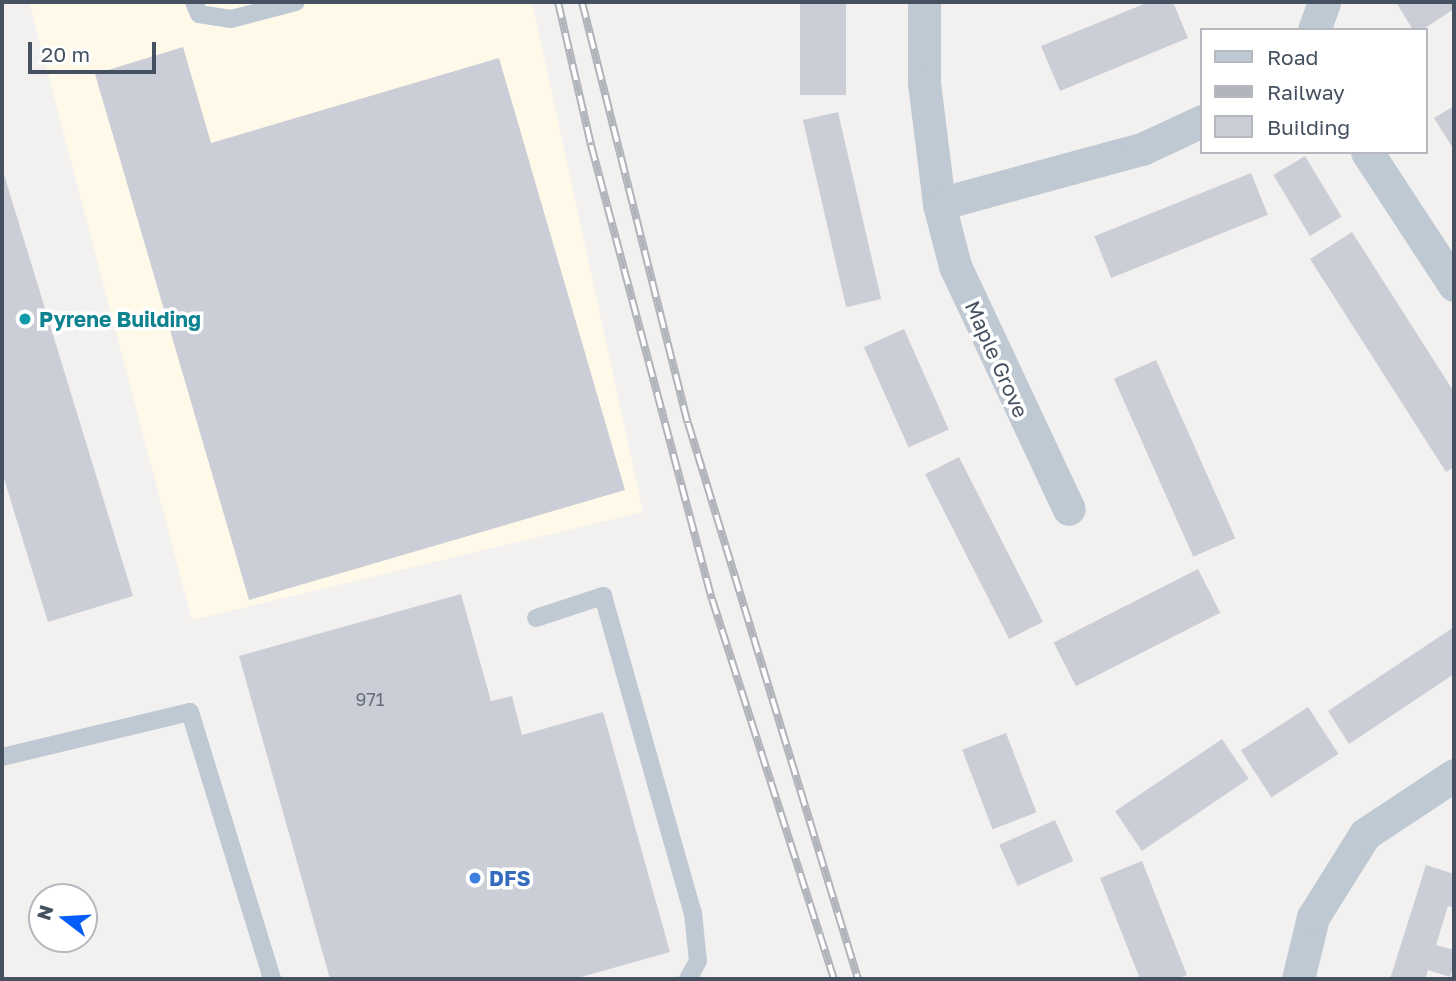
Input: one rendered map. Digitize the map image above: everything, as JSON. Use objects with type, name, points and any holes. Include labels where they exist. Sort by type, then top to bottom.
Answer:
[{"type":"street","name":"Maple Grove","points":[[924,2],[924,83],[939,204],[956,266],[1069,509]]},
{"type":"street","points":[[1315,28],[1324,2]]},
{"type":"street","points":[[939,204],[1142,149],[1200,122]]},
{"type":"street","points":[[1368,154],[1454,285]]},
{"type":"street","points":[[1298,979],[1312,917],[1365,834],[1454,775]]},
{"type":"lane","points":[[194,2],[199,14],[231,19],[296,2]]},
{"type":"lane","points":[[536,618],[603,596],[693,913],[698,961],[688,979]]},
{"type":"lane","points":[[2,757],[190,712],[272,979]]},
{"type":"shaded area","points":[[29,2],[532,2],[643,512],[192,620]]},
{"type":"building","points":[[800,2],[846,2],[846,95],[800,95]]},
{"type":"building","points":[[1149,2],[1173,2],[1188,38],[1060,91],[1041,46]]},
{"type":"building","points":[[1396,2],[1454,2],[1454,9],[1425,28],[1412,28]]},
{"type":"building","points":[[183,47],[211,143],[499,58],[625,490],[249,600],[95,74]]},
{"type":"building","points":[[1454,106],[1454,150],[1434,118]]},
{"type":"building","points":[[838,112],[881,299],[846,307],[803,120]]},
{"type":"building","points":[[1305,156],[1342,217],[1310,236],[1273,175]]},
{"type":"building","name":"Pyrene Building","points":[[2,168],[133,596],[48,622],[2,472]]},
{"type":"building","points":[[1251,173],[1268,215],[1111,278],[1094,236]]},
{"type":"building","points":[[1352,232],[1454,392],[1454,467],[1446,472],[1310,259]]},
{"type":"building","points":[[904,329],[949,429],[909,447],[864,347]]},
{"type":"building","points":[[1156,360],[1235,538],[1193,557],[1114,379]]},
{"type":"building","points":[[959,457],[1043,622],[1009,639],[925,474]]},
{"type":"building","points":[[1198,569],[1220,613],[1076,686],[1054,643]]},
{"type":"building","name":"DFS","points":[[461,594],[491,701],[512,696],[522,735],[603,712],[670,952],[574,979],[330,979],[239,656]]},
{"type":"building","points":[[1454,627],[1454,674],[1349,744],[1328,711]]},
{"type":"building","points":[[1308,707],[1338,754],[1271,798],[1241,751]]},
{"type":"building","points":[[1006,733],[1036,812],[993,829],[962,750]]},
{"type":"building","points":[[1222,739],[1249,779],[1142,851],[1115,811]]},
{"type":"building","points":[[1055,820],[1073,861],[1018,886],[999,845]]},
{"type":"building","points":[[1142,861],[1187,975],[1176,979],[1140,979],[1100,878]]},
{"type":"building","points":[[1426,865],[1454,874],[1454,908],[1448,906],[1436,945],[1454,950],[1454,965],[1450,977],[1428,970],[1425,979],[1390,979]]},
{"type":"railway","points":[[558,2],[591,145],[712,599],[834,979]]},
{"type":"railway","points":[[582,2],[688,423],[858,979]]},
{"type":"place","name":"Pyrene Building","points":[[25,319]]},
{"type":"place","name":"DFS","points":[[475,878]]}]
